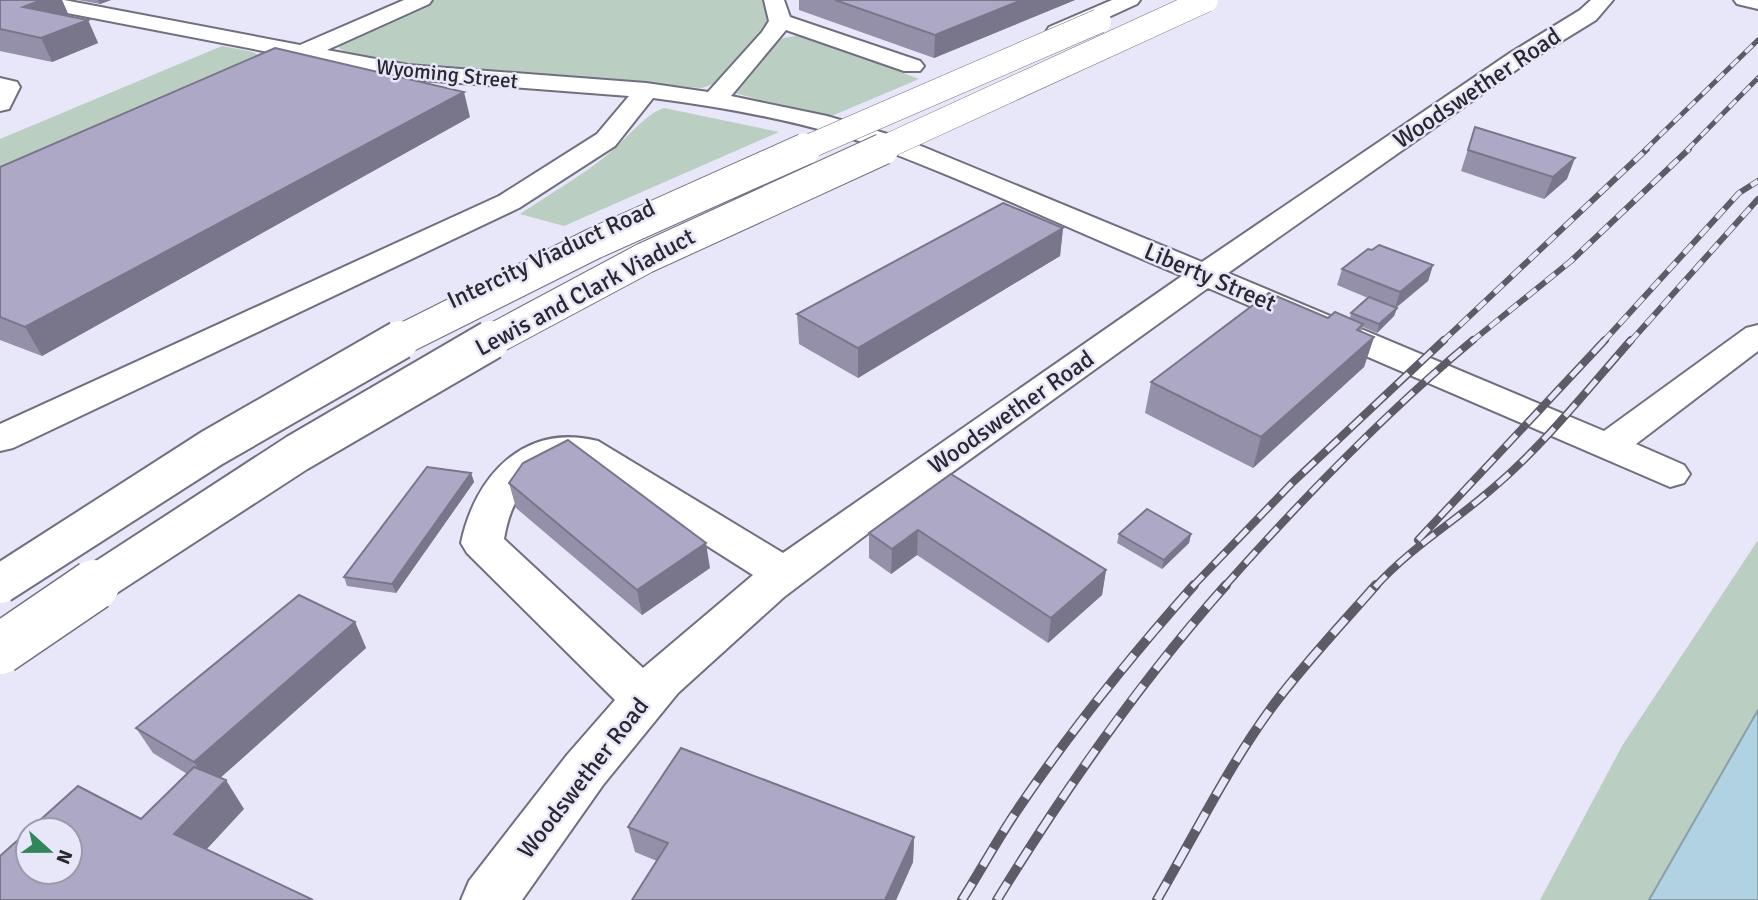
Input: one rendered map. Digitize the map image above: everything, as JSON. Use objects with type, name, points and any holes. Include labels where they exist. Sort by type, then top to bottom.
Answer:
[{"type":"main road","name":"Wyoming Street","points":[[31,0],[408,72],[646,90],[713,100],[851,131]]},
{"type":"main road","points":[[103,14],[139,0]]},
{"type":"main road","points":[[263,69],[422,0]]},
{"type":"main road","name":"Intercity Viaduct Road","points":[[0,563],[40,536],[300,382],[472,288],[616,221],[851,131],[1129,0]]},
{"type":"main road","name":"Lewis and Clark Viaduct","points":[[0,584],[259,419],[429,325],[690,200],[1146,0]]},
{"type":"main road","name":"Lewis and Clark Viaduct","points":[[0,649],[125,564],[299,452],[456,360],[596,284],[645,258],[1206,0]]},
{"type":"main road","name":"Woodswether Road","points":[[489,900],[585,769],[661,680],[785,574],[1205,275],[1518,58],[1588,15],[1603,0]]},
{"type":"main road","points":[[1744,0],[1758,3]]},
{"type":"main road","points":[[713,100],[771,36],[777,10],[912,66]]},
{"type":"main road","points":[[0,85],[8,87],[0,104]]},
{"type":"main road","points":[[0,439],[509,202],[606,140],[646,90]]},
{"type":"main road","name":"Liberty Street","points":[[851,131],[895,145],[1670,474]]},
{"type":"main road","points":[[1608,446],[1758,335]]},
{"type":"main road","points":[[645,699],[482,543],[487,517],[502,486],[545,452],[561,448],[584,450],[785,574]]},
{"type":"green space","points":[[435,0],[763,0],[768,25],[713,84],[702,88],[409,66],[347,53],[339,48],[341,40]]},
{"type":"green space","points":[[802,35],[919,79],[827,118],[735,93],[736,86],[776,43],[783,38]]},
{"type":"green space","points":[[222,46],[253,52],[262,58],[0,176],[0,139]]},
{"type":"green space","points":[[664,108],[779,132],[564,226],[520,214],[596,164],[642,122]]},
{"type":"green space","points":[[1758,540],[1758,710],[1649,900],[1540,900],[1622,746]]},
{"type":"water","points":[[1758,710],[1758,900],[1649,900]]},
{"type":"building","points":[[0,0],[42,0],[23,7],[88,20],[41,38],[0,29]]},
{"type":"building","points":[[835,0],[1022,0],[935,35]]},
{"type":"building","points":[[275,48],[464,92],[25,327],[0,317],[0,167]]},
{"type":"building","points":[[1475,127],[1575,158],[1553,177],[1468,150]]},
{"type":"building","points":[[1003,203],[1063,228],[858,348],[797,314]]},
{"type":"building","points":[[1379,245],[1433,265],[1400,292],[1342,269],[1368,249],[1372,250]]},
{"type":"building","points":[[1269,293],[1328,318],[1335,312],[1363,324],[1357,330],[1374,337],[1261,437],[1151,382]]},
{"type":"building","points":[[1369,297],[1397,308],[1379,324],[1351,313]]},
{"type":"building","points":[[568,440],[706,543],[637,590],[509,483],[523,463]]},
{"type":"building","points":[[427,467],[471,473],[392,584],[344,577]]},
{"type":"building","points":[[951,474],[1106,570],[1051,618],[918,530],[892,549],[869,533]]},
{"type":"building","points":[[1147,509],[1191,534],[1164,560],[1119,534]]},
{"type":"building","points":[[299,595],[355,622],[194,762],[136,728]]},
{"type":"building","points":[[681,748],[914,837],[885,900],[632,900],[668,843],[628,827]]},
{"type":"building","points":[[194,767],[226,780],[174,834],[313,900],[0,900],[0,856],[14,844],[14,886],[84,886],[84,816],[45,816],[78,786],[141,819]]},
{"type":"railway","points":[[1645,150],[1758,40]]},
{"type":"railway","points":[[1687,150],[1758,78]]},
{"type":"railway","points":[[1442,342],[1647,149]]},
{"type":"railway","points":[[1471,342],[1571,261],[1689,149]]},
{"type":"railway","points":[[1603,342],[1739,193],[1758,181]]},
{"type":"railway","points":[[1630,342],[1758,199]]},
{"type":"railway","points":[[1192,587],[1293,482],[1444,340]]},
{"type":"railway","points":[[1224,587],[1344,459],[1407,398],[1473,340]]},
{"type":"railway","points":[[1418,540],[1605,340]]},
{"type":"railway","points":[[1375,587],[1402,560],[1478,500],[1530,454],[1631,340]]},
{"type":"railway","points":[[962,900],[1011,820],[1080,722],[1194,585]]},
{"type":"railway","points":[[997,900],[1049,818],[1133,698],[1226,585]]},
{"type":"railway","points":[[1157,900],[1256,730],[1297,675],[1376,585]]}]
